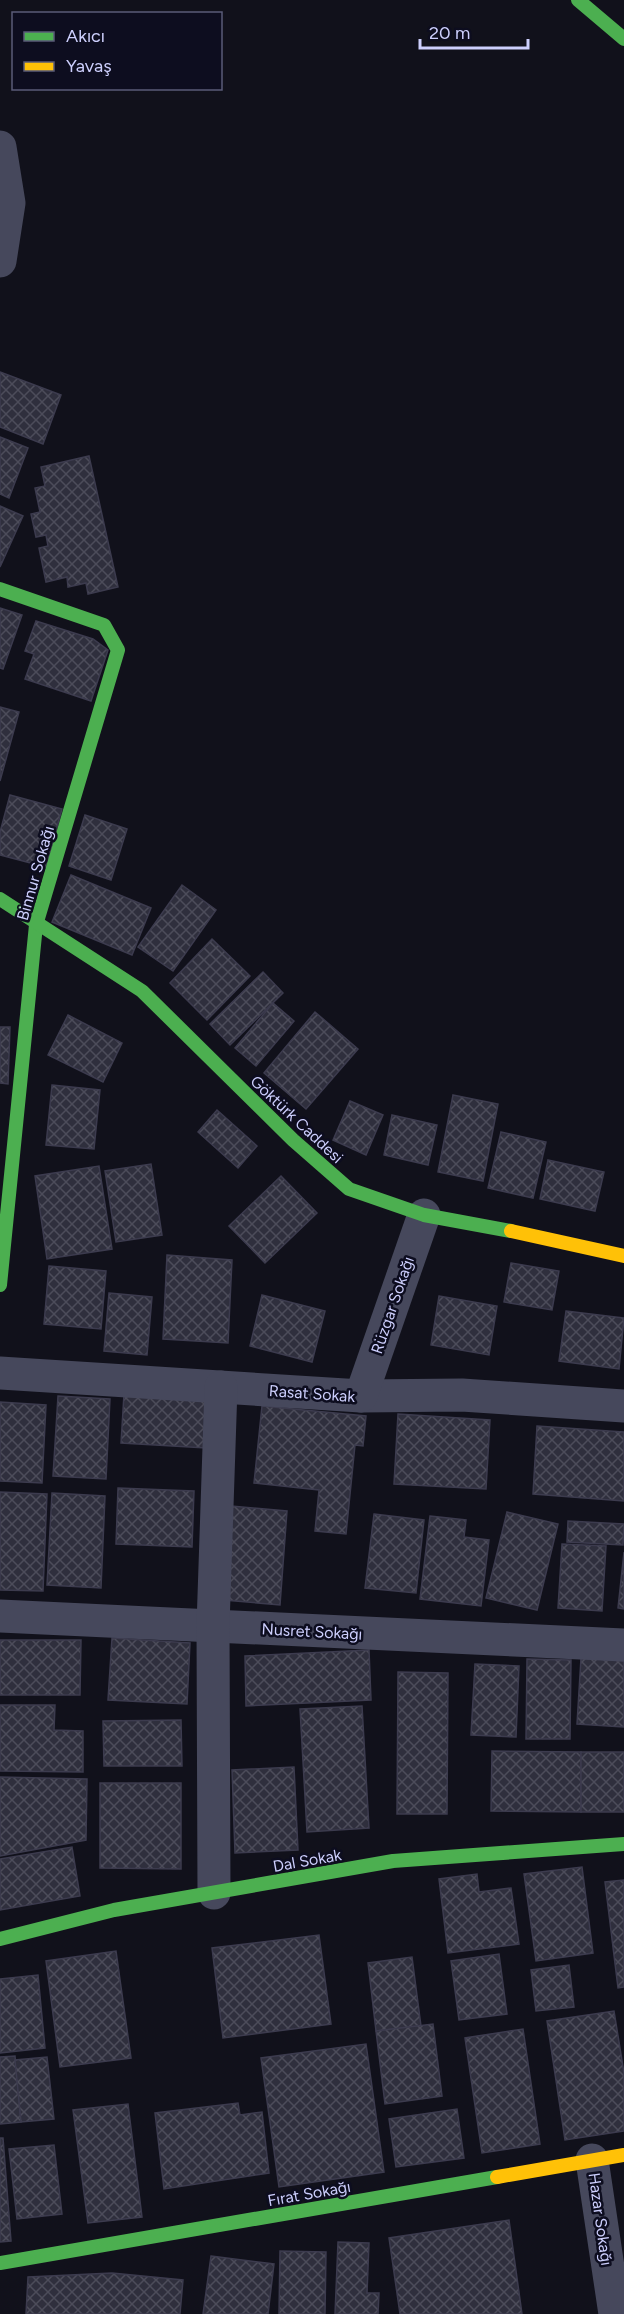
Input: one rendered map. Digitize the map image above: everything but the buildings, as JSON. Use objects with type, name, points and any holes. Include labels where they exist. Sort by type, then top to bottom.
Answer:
[{"type":"street","points":[[578,0],[624,39]]},
{"type":"street","points":[[0,147],[9,202],[0,261]]},
{"type":"street","name":"Binnur Sokağı","points":[[0,589],[104,625],[118,650],[36,925],[0,1285]]},
{"type":"street","name":"Göktürk Caddesi","points":[[0,899],[36,925],[142,991],[293,1140],[349,1189],[424,1215],[467,1221],[624,1256]]},
{"type":"street","name":"Rüzgar Sokağı","points":[[361,1396],[424,1215]]},
{"type":"street","name":"Rasat Sokak","points":[[0,1373],[361,1396],[462,1395],[624,1406]]},
{"type":"street","points":[[214,1893],[213,1626],[221,1387]]},
{"type":"street","name":"Nusret Sokağı","points":[[0,1616],[624,1646]]},
{"type":"street","name":"Dal Sokak","points":[[0,1940],[114,1910],[393,1861],[624,1844]]},
{"type":"street","name":"Fırat Sokağı","points":[[0,2263],[608,2158]]},
{"type":"street","name":"Hazar Sokağı","points":[[608,2158],[615,2314]]},
{"type":"traffic: fast","points":[[578,0],[624,39]]},
{"type":"traffic: fast","points":[[0,589],[104,625],[118,650],[36,925],[0,1285]]},
{"type":"traffic: fast","points":[[0,899],[142,991],[293,1140],[349,1189],[424,1215],[511,1231]]},
{"type":"traffic: fast","points":[[0,1939],[114,1910],[393,1861],[624,1844]]},
{"type":"traffic: fast","points":[[0,2263],[497,2177]]},
{"type":"traffic: slow","points":[[511,1231],[624,1256]]},
{"type":"traffic: slow","points":[[497,2177],[624,2155]]}]
